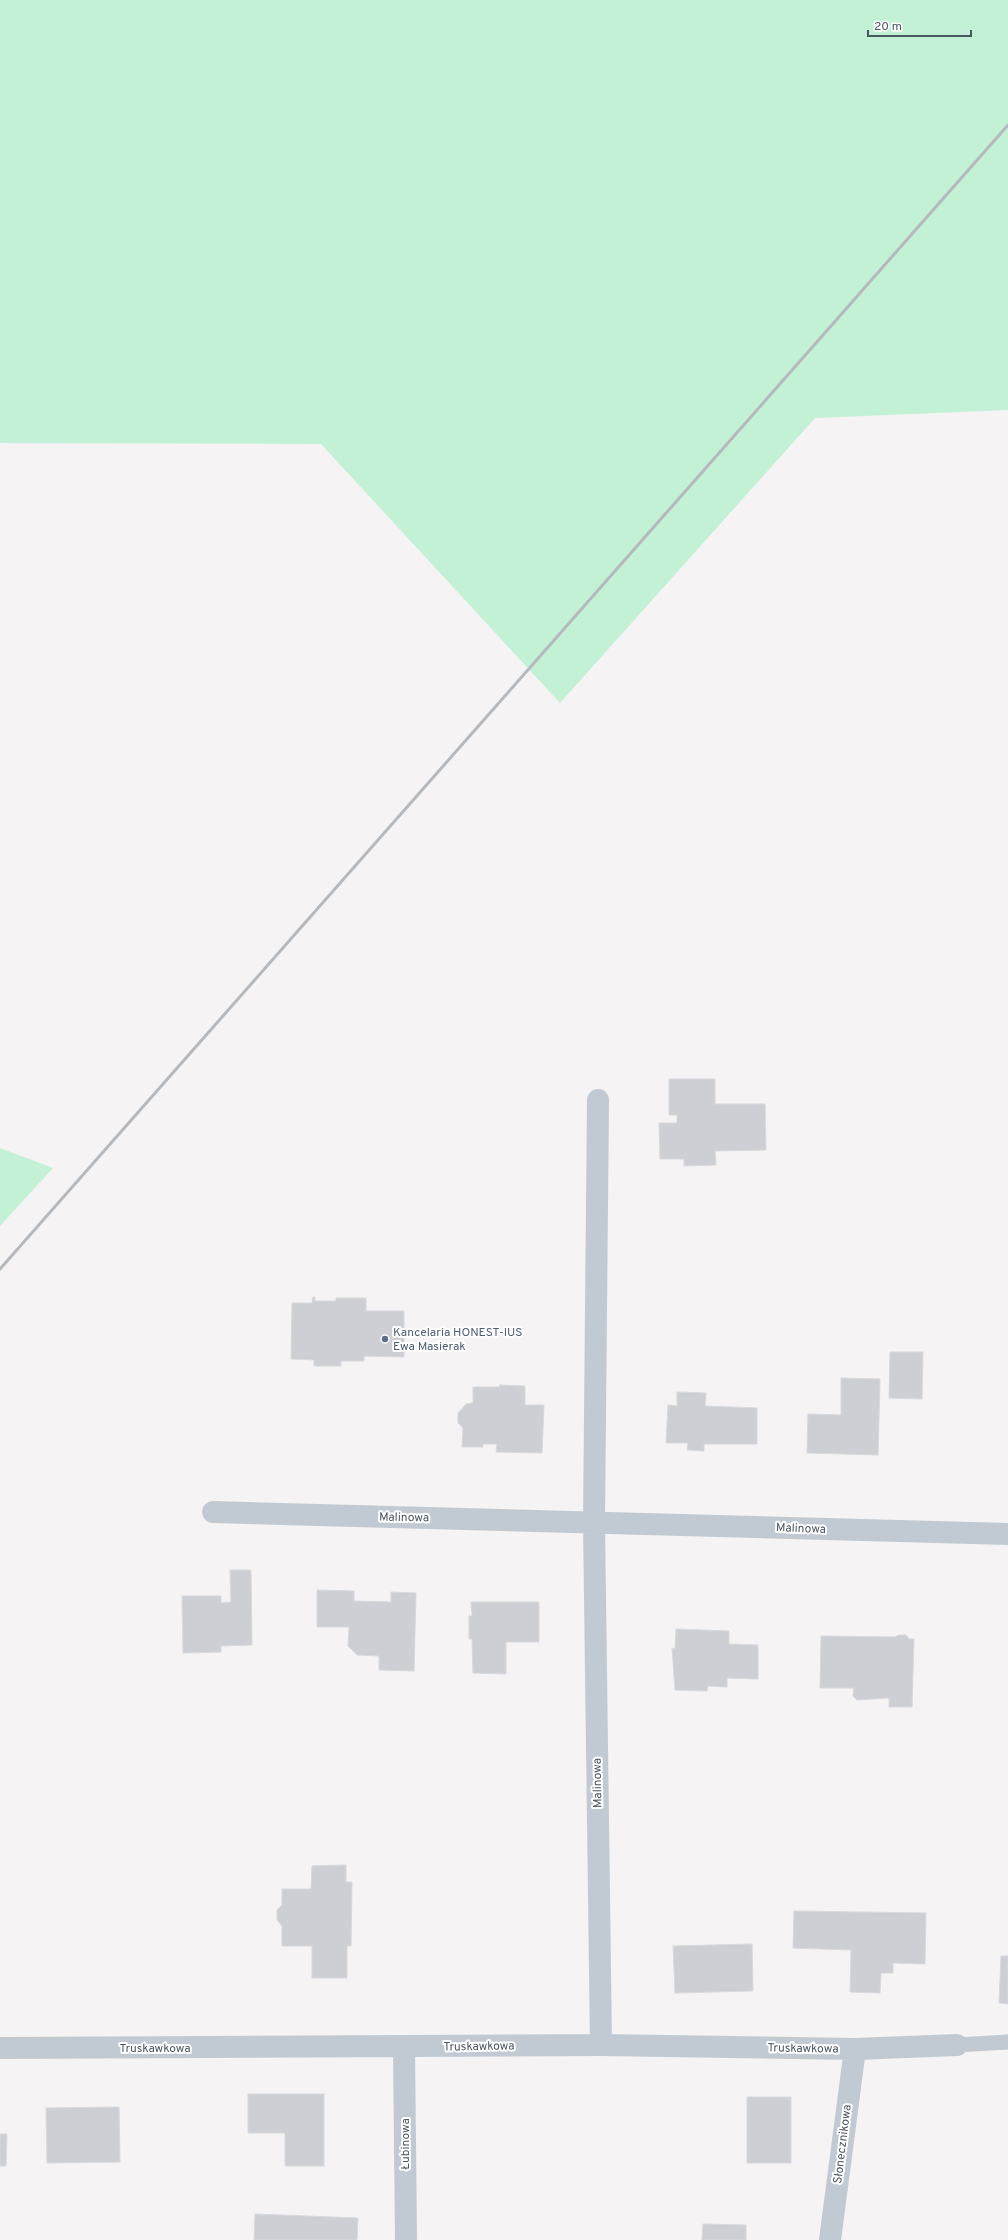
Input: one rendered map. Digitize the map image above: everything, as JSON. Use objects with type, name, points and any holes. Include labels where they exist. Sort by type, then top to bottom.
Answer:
[{"type":"street","points":[[594,1522],[598,1100]]},
{"type":"street","name":"Malinowa","points":[[214,1512],[1008,1534]]},
{"type":"street","name":"Malinowa","points":[[594,1522],[601,2045]]},
{"type":"street","name":"Truskawkowa","points":[[0,2048],[601,2045],[855,2049],[957,2044]]},
{"type":"street","name":"Łubinowa","points":[[404,2047],[406,2240]]},
{"type":"street","name":"Słonecznikowa","points":[[830,2240],[855,2049]]},
{"type":"lane","points":[[957,2044],[1008,2042]]},
{"type":"green space","points":[[0,0],[1008,0],[1008,410],[815,418],[560,703],[321,444],[0,443]]},
{"type":"green space","points":[[0,1148],[53,1168],[0,1226]]},
{"type":"building","points":[[669,1079],[715,1079],[715,1104],[765,1104],[766,1150],[715,1151],[716,1165],[684,1166],[684,1159],[660,1159],[659,1123],[677,1123],[677,1115],[669,1115]]},
{"type":"building","points":[[313,1297],[315,1297],[315,1301],[336,1301],[336,1298],[366,1298],[366,1311],[404,1311],[404,1357],[364,1356],[364,1361],[341,1361],[341,1366],[314,1366],[314,1360],[291,1359],[292,1303],[312,1303]]},
{"type":"building","points":[[890,1352],[923,1352],[922,1399],[889,1398]]},
{"type":"building","points":[[841,1378],[880,1379],[878,1455],[807,1453],[808,1414],[841,1415]]},
{"type":"building","points":[[499,1385],[525,1386],[525,1405],[544,1405],[542,1453],[496,1452],[497,1444],[483,1444],[483,1447],[462,1447],[463,1428],[458,1423],[458,1413],[466,1404],[473,1403],[473,1387],[500,1387]]},
{"type":"building","points":[[677,1392],[706,1393],[705,1406],[757,1408],[757,1444],[704,1444],[704,1451],[687,1450],[688,1443],[666,1443],[668,1405],[677,1406]]},
{"type":"building","points":[[230,1570],[251,1570],[252,1645],[221,1646],[221,1652],[183,1653],[182,1596],[221,1596],[221,1603],[231,1602]]},
{"type":"building","points":[[317,1590],[354,1591],[354,1601],[391,1602],[391,1592],[416,1593],[414,1671],[379,1670],[379,1656],[357,1655],[348,1646],[349,1627],[317,1627]]},
{"type":"building","points":[[471,1602],[539,1602],[539,1642],[506,1642],[506,1674],[473,1673],[472,1639],[469,1639],[469,1616],[472,1616]]},
{"type":"building","points":[[676,1629],[729,1631],[729,1644],[758,1645],[758,1679],[727,1678],[727,1687],[708,1686],[707,1691],[675,1690],[672,1648],[675,1649]]},
{"type":"building","points":[[899,1635],[906,1635],[909,1639],[914,1639],[912,1707],[889,1707],[889,1698],[857,1700],[853,1696],[854,1688],[820,1688],[821,1636],[895,1637]]},
{"type":"building","points":[[346,1865],[346,1882],[352,1882],[351,1946],[347,1946],[347,1978],[312,1978],[312,1946],[282,1946],[282,1926],[277,1920],[277,1910],[282,1905],[282,1889],[311,1889],[312,1866]]},
{"type":"building","points":[[794,1911],[926,1913],[925,1964],[893,1963],[893,1973],[881,1973],[880,1993],[850,1992],[851,1950],[793,1948]]},
{"type":"building","points":[[752,1944],[753,1991],[675,1993],[673,1946]]},
{"type":"building","points":[[1001,1956],[1008,1956],[1008,2004],[999,2003]]},
{"type":"building","points":[[248,2094],[324,2094],[324,2166],[285,2166],[285,2133],[248,2133]]},
{"type":"building","points":[[747,2097],[791,2097],[791,2163],[747,2163]]},
{"type":"building","points":[[119,2107],[120,2162],[47,2163],[46,2108]]},
{"type":"building","points":[[0,2134],[7,2134],[6,2166],[0,2166]]},
{"type":"building","points":[[255,2214],[358,2218],[357,2240],[254,2240]]},
{"type":"building","points":[[703,2224],[746,2225],[746,2240],[702,2240]]},
{"type":"railway","points":[[0,1269],[1008,125]]},
{"type":"place","name":"Kancelaria HONEST-IUS Ewa Masierak","points":[[385,1339]]}]
